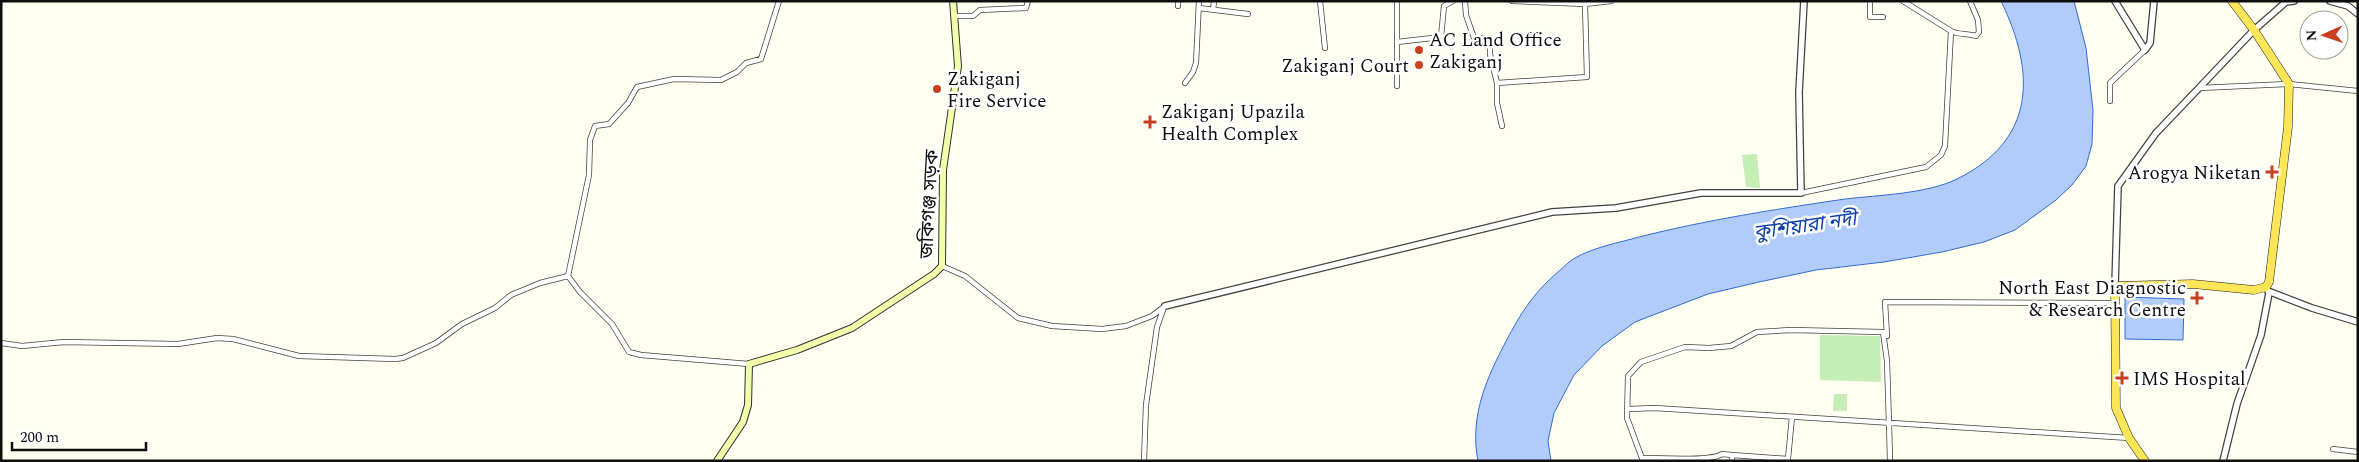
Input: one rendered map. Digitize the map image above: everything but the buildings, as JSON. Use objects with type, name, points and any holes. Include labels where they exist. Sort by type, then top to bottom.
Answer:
[{"type":"highway","points":[[2145,461],[2129,438],[2116,408],[2115,286],[2193,284],[2267,290],[2270,282],[2288,127],[2290,84],[2232,1]]},
{"type":"main road","name":"জকিগঞ্জ সড়ক","points":[[749,364],[798,350],[852,328],[934,274],[942,266],[943,170],[958,66],[953,1]]},
{"type":"main road","points":[[717,461],[743,422],[748,405],[749,364]]},
{"type":"street","points":[[749,364],[641,355],[629,352],[612,324],[580,292],[568,276],[589,175],[590,140],[595,126],[609,124],[628,103],[636,87],[674,79],[721,80],[737,72],[746,63],[762,58],[779,1]]},
{"type":"street","points":[[954,16],[973,16],[980,10],[1026,8],[1028,1]]},
{"type":"street","points":[[1185,83],[1193,72],[1196,63],[1199,1]]},
{"type":"street","points":[[1214,1],[1214,10]]},
{"type":"street","points":[[1320,1],[1325,48]]},
{"type":"street","points":[[1396,86],[1397,1]]},
{"type":"street","points":[[1396,42],[1441,37],[1444,6],[1453,1]]},
{"type":"street","points":[[1465,1],[1466,15],[1474,38],[1490,38],[1490,54],[1497,83],[1497,103],[1502,126]]},
{"type":"street","points":[[1512,1],[1584,4],[1611,1]]},
{"type":"street","points":[[1801,193],[1799,92],[1804,1]]},
{"type":"street","points":[[1870,1],[1870,17],[1883,17]]},
{"type":"street","points":[[1903,1],[1956,34],[1976,36],[1979,32],[1978,20],[1971,8],[1970,1]]},
{"type":"street","points":[[2116,1],[2145,50]]},
{"type":"street","points":[[2110,101],[2110,83],[2150,43],[2154,1]]},
{"type":"street","points":[[2115,286],[2118,186],[2156,133],[2254,30],[2286,2],[2294,1]]},
{"type":"street","points":[[2330,1],[2348,6],[2358,14]]},
{"type":"street","points":[[1497,83],[1587,77],[1584,4]]},
{"type":"street","points":[[1199,8],[1248,14]]},
{"type":"street","points":[[942,266],[965,276],[1018,318],[1052,326],[1102,329],[1126,326],[1152,316],[1165,306],[1552,212],[1616,208],[1701,193],[1801,193],[1926,167],[1942,156],[1945,146],[1951,31]]},
{"type":"street","points":[[2199,88],[2290,84],[2358,91]]},
{"type":"street","points":[[1,343],[22,346],[64,342],[178,344],[218,338],[233,339],[299,356],[395,360],[436,343],[462,324],[495,308],[511,295],[531,288],[540,282],[568,276]]},
{"type":"street","points":[[2223,461],[2237,404],[2261,335],[2267,290],[2358,322]]},
{"type":"street","points":[[1890,461],[1886,302],[2115,303]]},
{"type":"street","points":[[1144,461],[1146,405],[1157,327],[1165,306]]},
{"type":"street","points":[[1792,417],[1788,459],[1722,454],[1712,458],[1642,459],[1627,418],[1628,376],[1641,362],[1674,349],[1730,346],[1757,332],[1776,330],[1883,332],[1887,361],[1889,424]]},
{"type":"street","points":[[1628,409],[1655,408],[2129,438]]},
{"type":"street","points":[[2333,449],[2358,452]]},
{"type":"street","points":[[1732,455],[1732,461]]},
{"type":"green space","points":[[1757,154],[1760,188],[1746,187],[1742,155]]},
{"type":"green space","points":[[1820,335],[1880,336],[1881,382],[1820,380]]},
{"type":"green space","points":[[1834,394],[1847,394],[1847,411],[1833,411]]},
{"type":"water","name":"কুশিয়ারা নদী","points":[[2001,1],[2074,1],[2086,48],[2093,110],[2092,144],[2086,166],[2072,185],[2056,200],[2015,230],[1984,242],[1942,252],[1884,262],[1816,270],[1759,282],[1708,294],[1635,322],[1602,346],[1574,375],[1554,413],[1548,441],[1551,461],[1478,461],[1476,446],[1477,417],[1484,389],[1495,362],[1526,307],[1549,280],[1573,259],[1606,246],[1716,220],[1845,199],[1931,188],[1957,179],[1983,163],[2002,145],[2015,125],[2022,102],[2023,79],[2020,54]]},
{"type":"water","points":[[2125,297],[2184,299],[2183,340],[2125,339]]},
{"type":"place","name":"AC Land Office Zakiganj","points":[[1419,50]]},
{"type":"place","name":"Zakiganj Court","points":[[1419,65]]},
{"type":"place","name":"Zakiganj Fire Service","points":[[937,89]]},
{"type":"place","name":"Zakiganj Upazila Health Complex","points":[[1150,122]]},
{"type":"place","name":"Arogya Niketan","points":[[2272,172]]},
{"type":"place","name":"North East Diagnostic & Research Centre","points":[[2197,298]]},
{"type":"place","name":"IMS Hospital","points":[[2122,378]]}]
